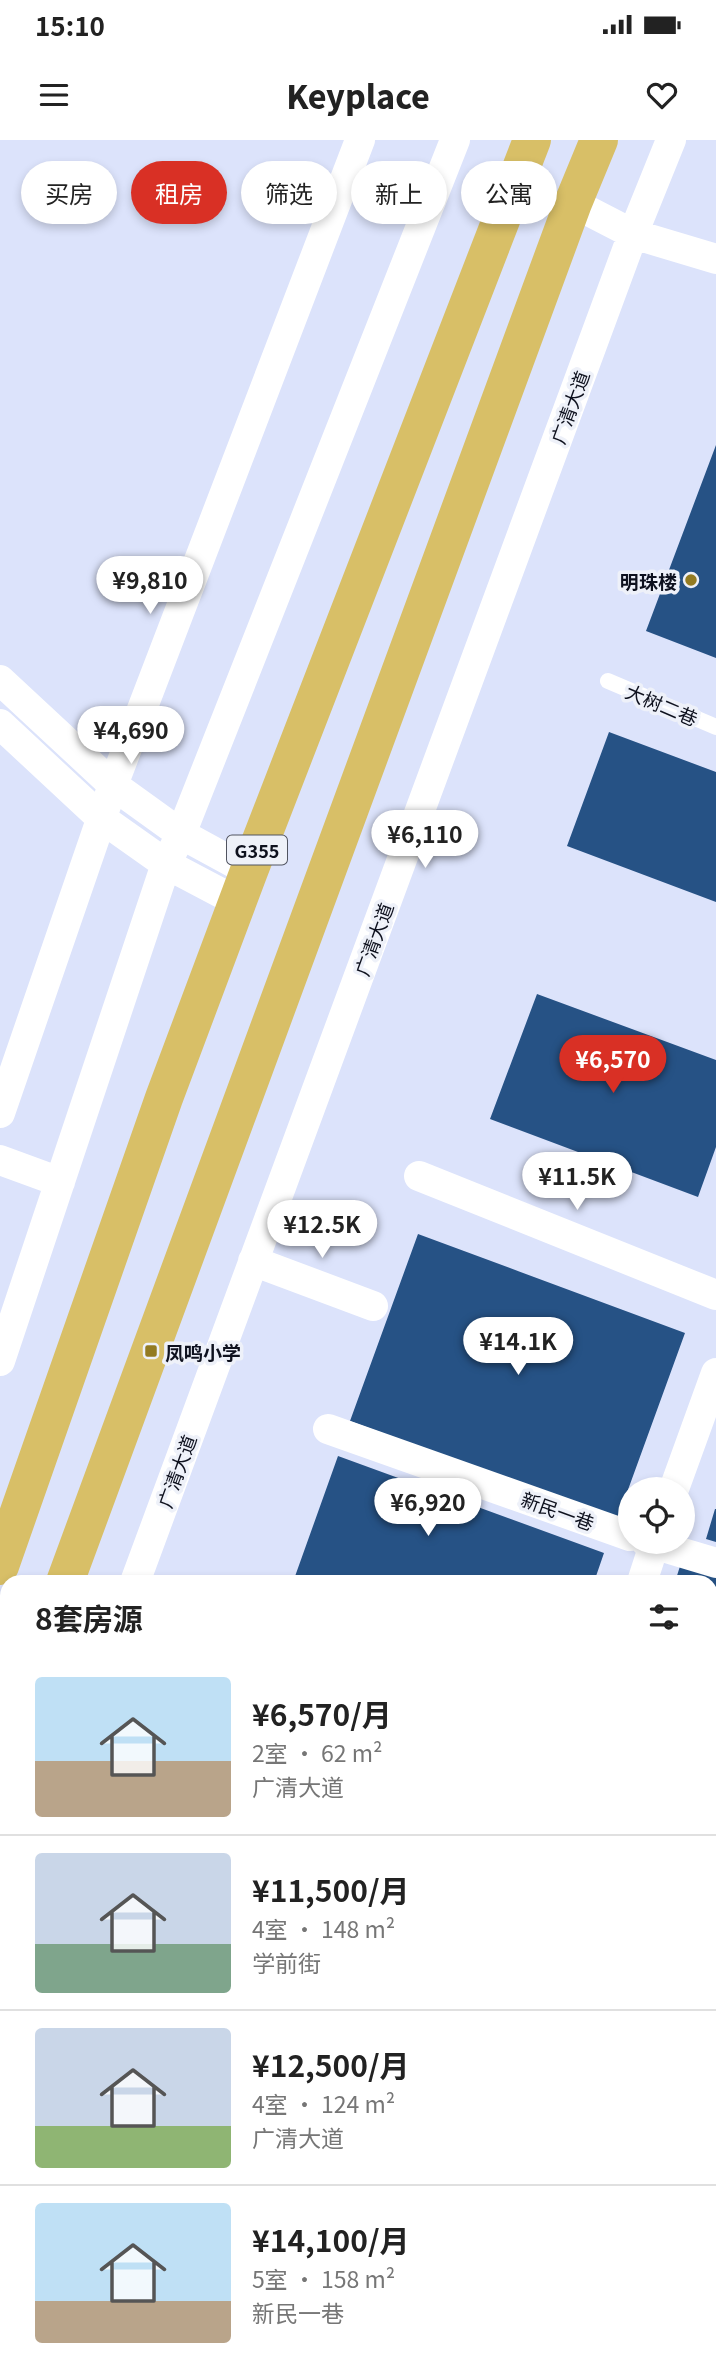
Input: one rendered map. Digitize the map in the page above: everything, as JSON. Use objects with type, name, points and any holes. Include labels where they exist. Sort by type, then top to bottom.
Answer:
[{"type":"highway","name":"G355","points":[[0,1566],[164,1098],[532,140]]},
{"type":"highway","points":[[68,1575],[573,203],[599,140]]},
{"type":"street","points":[[0,1113],[113,785],[360,140]]},
{"type":"street","points":[[0,1361],[166,864],[181,834],[455,140]]},
{"type":"street","name":"广清大道","points":[[138,1575],[671,140]]},
{"type":"street","points":[[573,203],[634,234],[716,259]]},
{"type":"street","points":[[0,680],[113,785],[181,834],[243,887]]},
{"type":"street","points":[[0,724],[101,818],[166,864],[243,887]]},
{"type":"street","points":[[0,1160],[60,1182]]},
{"type":"street","points":[[419,1176],[716,1295]]},
{"type":"street","points":[[253,1261],[373,1306]]},
{"type":"street","points":[[678,1477],[716,1373]]},
{"type":"street","name":"新民一巷","points":[[328,1429],[618,1531]]},
{"type":"street","points":[[643,1575],[645,1554]]},
{"type":"street","name":"新民一巷","points":[[687,1554],[716,1563]]},
{"type":"lane","name":"大树二巷","points":[[608,681],[716,727]]},
{"type":"building","name":"明珠楼","points":[[716,445],[716,658],[646,631]]},
{"type":"building","points":[[609,732],[716,772],[716,902],[567,846]]},
{"type":"building","points":[[537,994],[716,1060],[716,1147],[698,1197],[490,1119]]},
{"type":"building","points":[[418,1234],[685,1333],[633,1477],[618,1477],[617,1520],[350,1421]]},
{"type":"building","points":[[338,1456],[604,1553],[596,1575],[296,1575]]},
{"type":"building","points":[[716,1509],[716,1542],[706,1539]]},
{"type":"building","points":[[681,1563],[716,1575],[677,1575]]},
{"type":"place","name":"明珠楼","points":[[691,580]]},
{"type":"place","name":"凤鸣小学","points":[[151,1351]]}]
